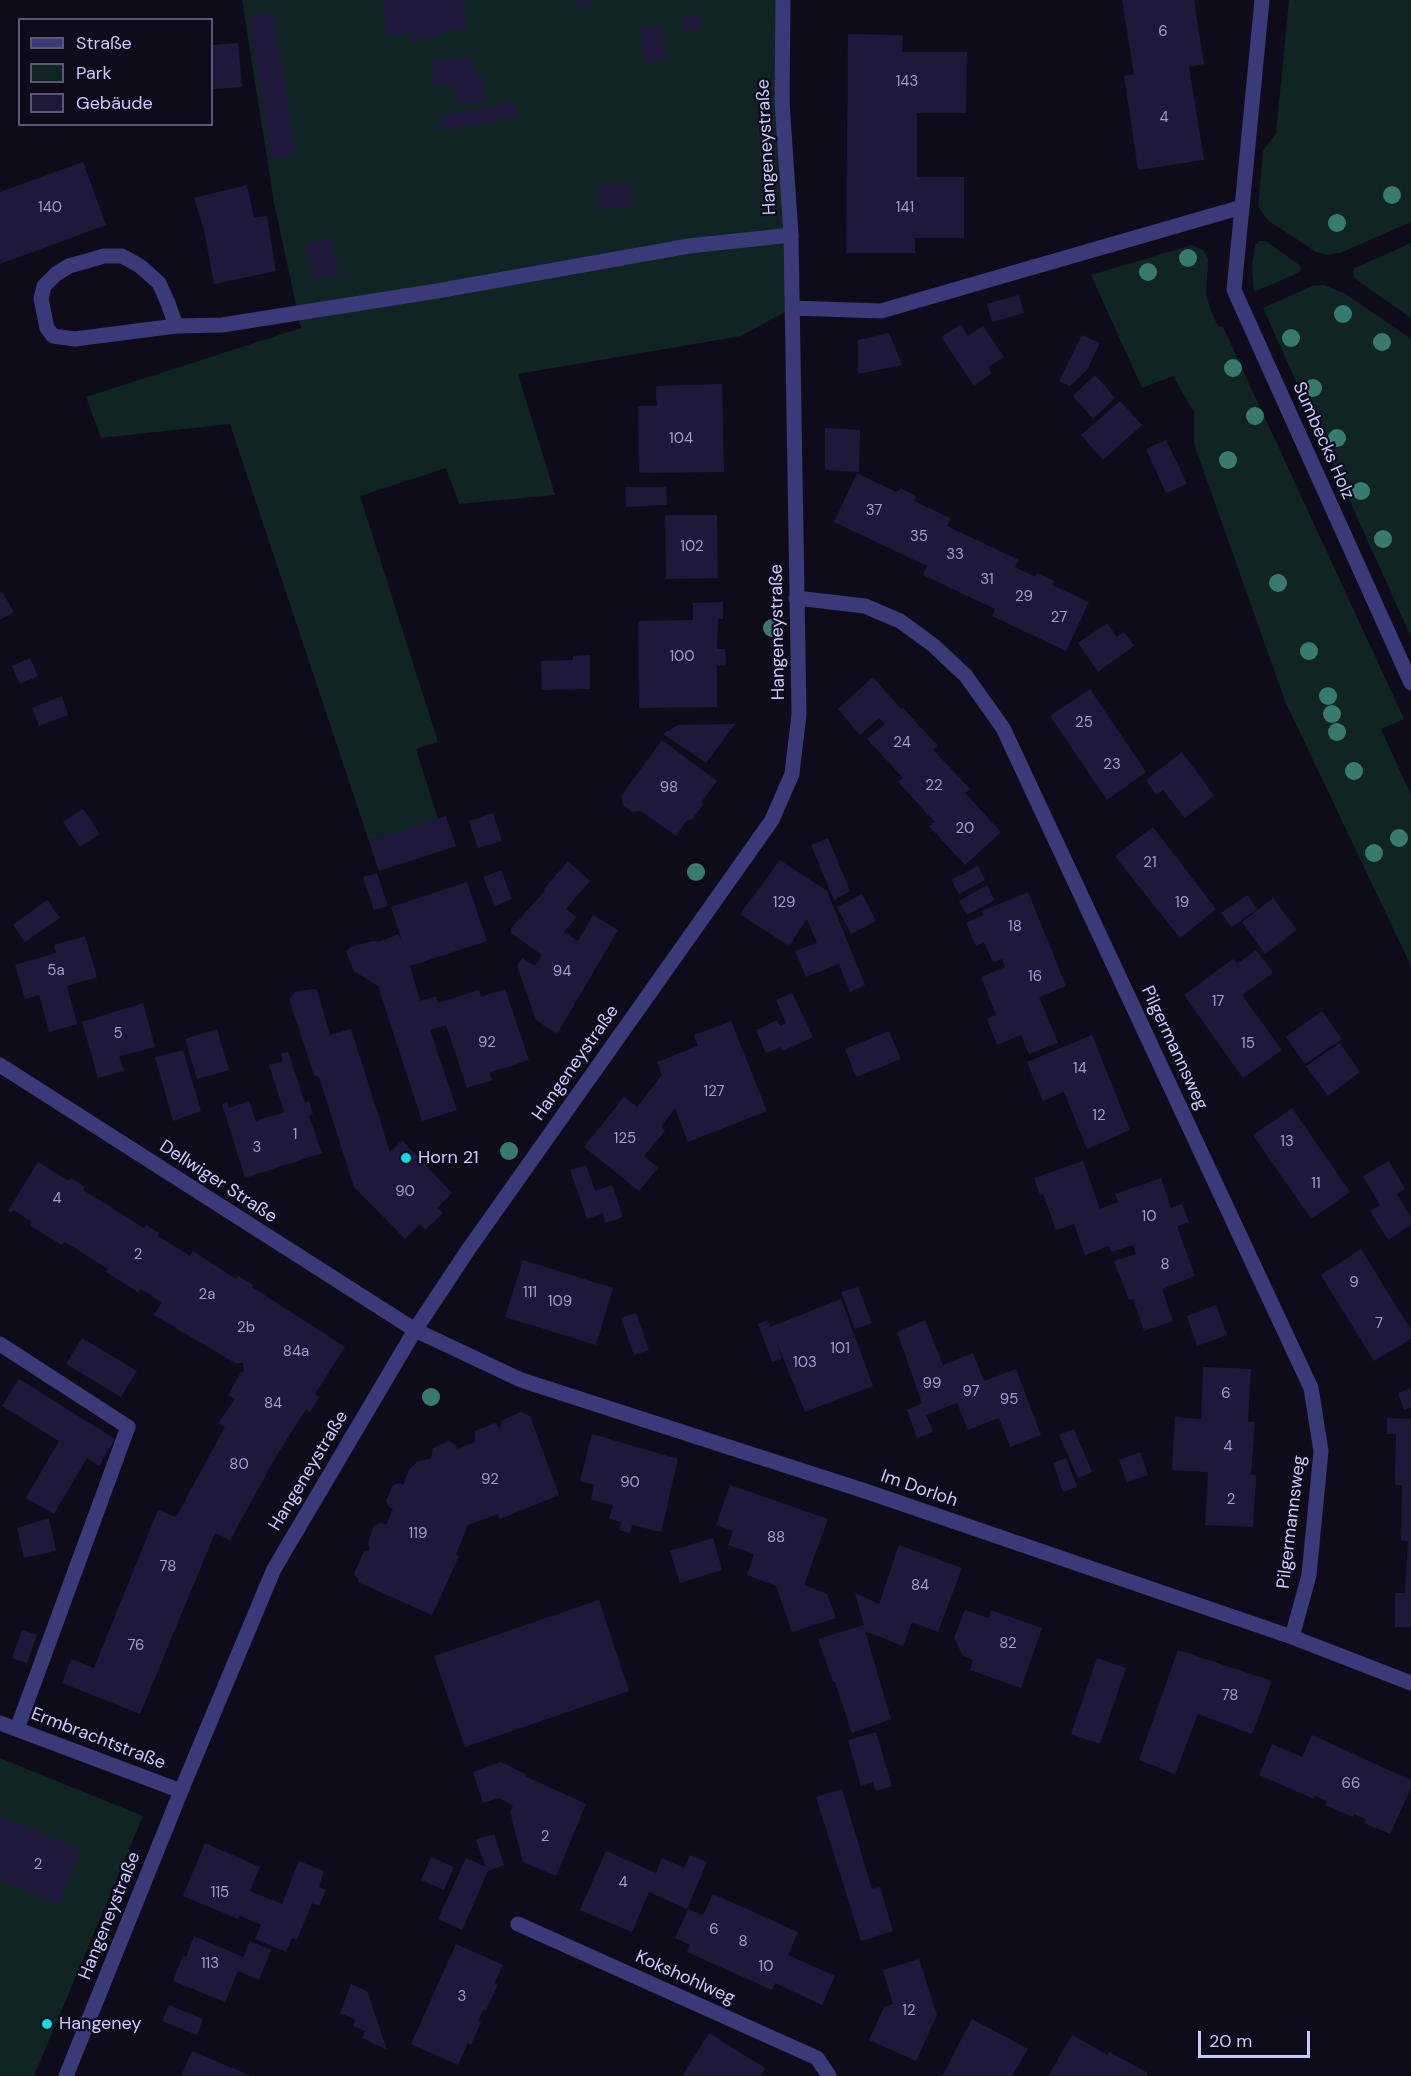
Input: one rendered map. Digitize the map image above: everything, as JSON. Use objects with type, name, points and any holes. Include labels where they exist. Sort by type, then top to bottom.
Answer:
[{"type":"street","name":"Hangeneystraße","points":[[66,2076],[274,1569],[415,1330],[475,1241],[772,820],[792,774],[799,714],[791,234],[782,102],[783,0]]},
{"type":"street","name":"Sumbecks Holz","points":[[1262,0],[1234,290],[1411,683]]},
{"type":"street","points":[[792,308],[881,311],[1242,207]]},
{"type":"street","points":[[176,326],[159,283],[140,266],[122,256],[104,256],[69,266],[56,274],[44,286],[41,299],[47,328],[53,336],[75,339],[176,326],[222,325],[437,291],[689,246],[791,234]]},
{"type":"street","name":"Pilgermannsweg","points":[[796,598],[865,606],[900,621],[933,645],[966,676],[1003,728],[1311,1388],[1321,1451],[1309,1575],[1292,1637]]},
{"type":"street","name":"Dellwiger Straße","points":[[0,1065],[415,1330]]},
{"type":"street","name":"Im Dorloh","points":[[415,1330],[521,1380],[865,1491],[1292,1637],[1411,1683]]},
{"type":"street","points":[[0,1344],[129,1427],[17,1729]]},
{"type":"street","name":"Ermbrachtstraße","points":[[0,1723],[181,1791]]},
{"type":"street","name":"Kokshohlweg","points":[[518,1924],[817,2058],[829,2076]]},
{"type":"green space","points":[[242,0],[789,0],[792,308],[741,336],[518,374],[555,495],[459,504],[446,468],[360,496],[438,742],[416,749],[438,819],[369,841],[230,424],[101,438],[86,397],[301,328],[274,203]]},
{"type":"green space","points":[[1289,0],[1411,0],[1411,222],[1340,253],[1327,255],[1316,252],[1269,221],[1258,207],[1263,151],[1276,133]]},
{"type":"green space","points":[[1259,241],[1266,241],[1298,264],[1301,267],[1300,272],[1254,292],[1252,268],[1255,245]]},
{"type":"green space","points":[[1411,243],[1411,318],[1354,278],[1353,272],[1355,268]]},
{"type":"green space","points":[[1192,245],[1203,250],[1208,259],[1206,294],[1212,314],[1218,326],[1223,327],[1404,719],[1381,729],[1411,795],[1411,966],[1285,701],[1194,444],[1194,412],[1173,376],[1142,388],[1091,275]]},
{"type":"green space","points":[[1324,285],[1346,294],[1411,339],[1411,637],[1263,308],[1312,286]]},
{"type":"green space","points":[[0,1758],[143,1816],[34,2076],[0,2076]]},
{"type":"building","points":[[382,0],[463,0],[467,27],[411,42],[411,33],[387,36]]},
{"type":"building","points":[[575,0],[589,0],[590,5],[576,8]]},
{"type":"building","points":[[1122,0],[1194,0],[1204,64],[1189,67],[1204,160],[1138,170],[1124,76],[1134,74]]},
{"type":"building","points":[[274,13],[296,156],[271,159],[249,17]]},
{"type":"building","points":[[700,14],[702,29],[684,32],[682,16]]},
{"type":"building","points":[[661,25],[666,60],[645,63],[641,27]]},
{"type":"building","points":[[848,34],[903,35],[902,52],[967,52],[966,113],[917,113],[917,177],[964,177],[964,238],[915,238],[915,253],[846,253]]},
{"type":"building","points":[[238,43],[242,87],[213,89],[213,45]]},
{"type":"building","points":[[473,57],[474,76],[483,75],[485,103],[456,105],[455,85],[434,86],[432,60]]},
{"type":"building","points":[[514,102],[517,117],[442,131],[440,116]]},
{"type":"building","points":[[83,162],[106,225],[0,264],[0,192]]},
{"type":"building","points":[[630,182],[633,206],[600,210],[598,186]]},
{"type":"building","points":[[247,185],[254,218],[267,216],[276,271],[214,284],[204,230],[194,198]]},
{"type":"building","points":[[331,237],[339,276],[313,281],[306,243]]},
{"type":"building","points":[[1019,295],[1024,313],[992,322],[987,304]]},
{"type":"building","points":[[961,324],[968,336],[983,326],[1004,357],[988,367],[992,373],[974,386],[941,337]]},
{"type":"building","points":[[889,333],[902,365],[858,374],[858,340]]},
{"type":"building","points":[[1082,335],[1100,343],[1087,370],[1070,386],[1059,381]]},
{"type":"building","points":[[1095,375],[1115,398],[1093,419],[1073,396]]},
{"type":"building","points":[[722,384],[724,472],[639,473],[638,406],[657,406],[656,386]]},
{"type":"building","points":[[1120,401],[1142,425],[1103,460],[1081,435]]},
{"type":"building","points":[[825,428],[860,430],[859,472],[825,470]]},
{"type":"building","points":[[1166,440],[1187,484],[1166,493],[1146,449]]},
{"type":"building","points":[[857,473],[896,492],[901,488],[916,496],[914,501],[950,518],[947,526],[1019,560],[1015,567],[1035,577],[1037,573],[1054,581],[1052,585],[1089,602],[1066,651],[992,616],[995,609],[923,575],[927,566],[834,522]]},
{"type":"building","points":[[625,487],[666,487],[667,505],[626,507]]},
{"type":"building","points":[[665,515],[717,515],[718,578],[666,579]]},
{"type":"building","points":[[2,592],[14,612],[0,620],[0,593]]},
{"type":"building","points":[[723,602],[723,619],[718,619],[717,649],[725,649],[726,665],[717,666],[717,707],[639,708],[638,621],[693,620],[693,603]]},
{"type":"building","points":[[1107,623],[1117,637],[1124,632],[1134,646],[1098,672],[1078,643]]},
{"type":"building","points":[[590,655],[590,689],[542,690],[541,661],[573,660],[573,656]]},
{"type":"building","points":[[30,658],[38,676],[20,684],[12,666]]},
{"type":"building","points":[[873,677],[938,746],[933,750],[970,789],[965,793],[1001,832],[965,865],[929,826],[935,822],[898,782],[903,778],[867,739],[885,724],[879,718],[860,735],[838,709]]},
{"type":"building","points":[[1090,689],[1146,772],[1107,800],[1050,716]]},
{"type":"building","points":[[62,696],[68,715],[39,726],[32,708]]},
{"type":"building","points":[[735,724],[706,763],[663,734],[678,725]]},
{"type":"building","points":[[662,740],[717,781],[702,801],[703,805],[691,820],[687,820],[676,836],[641,811],[632,812],[623,805],[621,796]]},
{"type":"building","points":[[1182,752],[1214,796],[1185,818],[1163,790],[1156,795],[1146,780]]},
{"type":"building","points":[[83,809],[100,834],[80,847],[63,822]]},
{"type":"building","points":[[493,813],[502,841],[478,848],[469,821]]},
{"type":"building","points":[[446,816],[456,846],[379,871],[369,841]]},
{"type":"building","points":[[1153,827],[1216,909],[1180,938],[1115,856]]},
{"type":"building","points":[[828,838],[850,891],[834,900],[811,845]]},
{"type":"building","points":[[780,860],[827,891],[865,985],[850,992],[839,964],[806,977],[795,951],[817,943],[807,919],[789,946],[740,914]]},
{"type":"building","points":[[568,861],[590,881],[566,909],[577,917],[564,932],[578,941],[593,915],[618,930],[557,1034],[536,1020],[517,966],[522,958],[535,966],[542,955],[511,933],[511,928],[545,891],[544,889]]},
{"type":"building","points":[[978,866],[985,880],[959,894],[951,880]]},
{"type":"building","points":[[501,870],[512,899],[495,906],[483,877]]},
{"type":"building","points":[[377,873],[388,906],[374,910],[363,877]]},
{"type":"building","points":[[467,882],[487,941],[410,966],[420,1001],[436,996],[438,1003],[479,990],[481,997],[505,989],[529,1060],[489,1073],[492,1080],[467,1088],[446,1025],[430,1030],[457,1110],[422,1121],[378,986],[354,971],[346,952],[351,947],[373,941],[379,942],[398,934],[403,943],[391,907]]},
{"type":"building","points":[[987,885],[995,900],[967,915],[959,901]]},
{"type":"building","points":[[1028,892],[1066,986],[1039,997],[1058,1043],[1029,1054],[1021,1035],[997,1045],[987,1019],[996,1015],[981,977],[1005,967],[1002,959],[993,962],[984,942],[976,946],[966,923],[984,915],[982,911]]},
{"type":"building","points":[[862,894],[876,921],[851,934],[837,907]]},
{"type":"building","points":[[1247,895],[1257,909],[1232,927],[1221,913]]},
{"type":"building","points":[[1273,898],[1297,930],[1265,954],[1242,922]]},
{"type":"building","points":[[47,900],[60,918],[25,942],[13,925]]},
{"type":"building","points":[[85,936],[97,977],[67,986],[77,1024],[49,1032],[39,995],[25,999],[15,965],[56,953],[54,945]]},
{"type":"building","points":[[1256,950],[1273,973],[1242,995],[1282,1050],[1243,1078],[1184,995],[1233,959],[1238,963]]},
{"type":"building","points":[[315,989],[330,1035],[351,1029],[390,1152],[402,1140],[452,1193],[437,1208],[443,1213],[425,1230],[420,1224],[405,1239],[354,1187],[319,1077],[314,1075],[289,999],[296,991]]},
{"type":"building","points":[[792,993],[813,1037],[783,1051],[781,1047],[766,1053],[756,1030],[777,1020],[780,1026],[786,1023],[776,1000]]},
{"type":"building","points":[[143,1003],[155,1047],[119,1056],[124,1071],[98,1078],[82,1022]]},
{"type":"building","points":[[1322,1011],[1342,1039],[1305,1064],[1286,1037]]},
{"type":"building","points":[[731,1021],[767,1111],[688,1142],[675,1108],[661,1127],[665,1131],[644,1156],[658,1168],[639,1191],[584,1147],[624,1097],[637,1107],[662,1075],[657,1062],[698,1046],[694,1035]]},
{"type":"building","points":[[217,1029],[229,1070],[197,1079],[185,1039]]},
{"type":"building","points":[[889,1031],[901,1059],[856,1077],[845,1049]]},
{"type":"building","points":[[1092,1035],[1130,1130],[1087,1149],[1064,1092],[1043,1101],[1027,1062]]},
{"type":"building","points":[[1340,1043],[1360,1072],[1328,1096],[1306,1066]]},
{"type":"building","points":[[183,1050],[201,1111],[173,1121],[155,1057]]},
{"type":"building","points":[[288,1052],[305,1103],[309,1101],[313,1114],[309,1116],[322,1153],[245,1178],[222,1104],[227,1102],[229,1108],[249,1101],[256,1121],[284,1112],[269,1065],[283,1061],[281,1054]]},
{"type":"building","points":[[1292,1108],[1350,1192],[1311,1219],[1253,1135]]},
{"type":"building","points":[[1083,1161],[1100,1209],[1118,1202],[1115,1194],[1161,1178],[1171,1208],[1182,1204],[1189,1222],[1178,1226],[1178,1229],[1195,1276],[1162,1289],[1173,1321],[1144,1331],[1133,1299],[1129,1300],[1114,1261],[1136,1254],[1133,1245],[1111,1252],[1109,1246],[1085,1255],[1074,1224],[1056,1230],[1043,1194],[1040,1195],[1034,1178]]},
{"type":"building","points":[[1389,1161],[1405,1189],[1397,1194],[1411,1218],[1411,1225],[1388,1240],[1370,1211],[1380,1205],[1363,1176]]},
{"type":"building","points":[[38,1162],[69,1181],[71,1178],[85,1187],[83,1190],[144,1228],[146,1225],[159,1233],[158,1236],[190,1256],[193,1251],[236,1279],[238,1276],[253,1285],[252,1287],[345,1347],[315,1394],[319,1397],[310,1412],[306,1409],[277,1455],[230,1540],[215,1533],[140,1714],[62,1683],[71,1659],[94,1668],[158,1510],[176,1517],[225,1427],[218,1423],[235,1399],[228,1395],[241,1372],[244,1372],[243,1363],[235,1363],[154,1315],[162,1302],[140,1289],[138,1292],[106,1272],[108,1269],[65,1242],[62,1245],[30,1226],[32,1222],[13,1210],[11,1213],[8,1211]]},
{"type":"building","points":[[586,1165],[595,1191],[612,1185],[623,1217],[605,1223],[603,1213],[587,1219],[570,1170]]},
{"type":"building","points":[[1361,1249],[1411,1330],[1411,1339],[1374,1361],[1321,1275]]},
{"type":"building","points":[[523,1260],[613,1288],[596,1345],[505,1317]]},
{"type":"building","points":[[858,1287],[872,1323],[855,1329],[841,1292]]},
{"type":"building","points":[[841,1299],[873,1386],[805,1412],[777,1343],[782,1359],[772,1362],[758,1324],[767,1320],[770,1327]]},
{"type":"building","points":[[1216,1305],[1227,1335],[1197,1346],[1187,1316]]},
{"type":"building","points":[[636,1313],[649,1350],[634,1355],[621,1318]]},
{"type":"building","points":[[925,1320],[943,1365],[973,1353],[984,1381],[1016,1369],[1041,1435],[1010,1447],[999,1418],[968,1430],[957,1403],[926,1415],[933,1432],[917,1438],[907,1410],[922,1403],[897,1332]]},
{"type":"building","points":[[82,1338],[137,1371],[121,1397],[66,1364]]},
{"type":"building","points":[[1203,1367],[1251,1369],[1248,1422],[1255,1422],[1251,1474],[1256,1475],[1253,1527],[1205,1525],[1208,1472],[1172,1470],[1175,1417],[1201,1419]]},
{"type":"building","points":[[19,1379],[115,1439],[99,1466],[87,1458],[54,1514],[26,1498],[59,1441],[2,1406]]},
{"type":"building","points":[[1411,1388],[1411,1407],[1404,1410],[1398,1393]]},
{"type":"building","points":[[521,1412],[530,1416],[559,1495],[500,1519],[498,1514],[468,1525],[456,1554],[459,1556],[432,1615],[358,1582],[354,1574],[364,1551],[370,1550],[368,1543],[374,1525],[382,1523],[386,1525],[393,1509],[386,1501],[393,1485],[400,1483],[403,1485],[409,1470],[417,1462],[431,1458],[433,1448],[449,1441],[456,1445],[457,1449],[475,1442],[475,1431],[495,1423],[500,1428],[502,1420]]},
{"type":"building","points":[[1387,1418],[1411,1419],[1411,1627],[1395,1627],[1395,1593],[1405,1593],[1408,1541],[1401,1540],[1402,1485],[1395,1485],[1396,1434],[1387,1434]]},
{"type":"building","points":[[1074,1429],[1092,1472],[1078,1478],[1059,1435]]},
{"type":"building","points":[[592,1434],[678,1459],[661,1532],[632,1525],[630,1533],[619,1530],[621,1522],[609,1519],[613,1505],[591,1500],[594,1485],[580,1481]]},
{"type":"building","points":[[1140,1452],[1148,1475],[1127,1482],[1119,1460]]},
{"type":"building","points":[[1066,1458],[1077,1487],[1063,1492],[1053,1463]]},
{"type":"building","points":[[730,1485],[828,1519],[804,1585],[827,1594],[836,1618],[792,1632],[776,1586],[747,1575],[754,1554],[728,1545],[733,1531],[716,1525]]},
{"type":"building","points":[[49,1518],[56,1551],[24,1558],[17,1528]]},
{"type":"building","points":[[713,1538],[722,1570],[680,1583],[670,1551]]},
{"type":"building","points":[[899,1545],[962,1568],[938,1632],[912,1622],[903,1646],[865,1631],[891,1719],[852,1733],[818,1639],[864,1625],[855,1593],[879,1604]]},
{"type":"building","points":[[599,1600],[629,1691],[465,1747],[434,1656]]},
{"type":"building","points":[[965,1610],[989,1618],[991,1610],[1042,1628],[1021,1688],[970,1670],[973,1660],[963,1656],[954,1638]]},
{"type":"building","points":[[22,1630],[37,1635],[27,1663],[12,1658]]},
{"type":"building","points":[[1178,1650],[1272,1681],[1252,1734],[1198,1714],[1175,1774],[1139,1760]]},
{"type":"building","points":[[1097,1658],[1126,1668],[1100,1744],[1071,1734]]},
{"type":"building","points":[[876,1732],[892,1786],[876,1791],[873,1782],[861,1786],[848,1740]]},
{"type":"building","points":[[1312,1735],[1411,1780],[1411,1788],[1390,1834],[1364,1823],[1366,1819],[1354,1814],[1353,1817],[1325,1805],[1327,1801],[1315,1796],[1314,1799],[1259,1775],[1272,1744],[1302,1757]]},
{"type":"building","points":[[501,1762],[525,1776],[586,1804],[556,1876],[523,1862],[510,1812],[513,1805],[499,1798],[483,1803],[473,1772]]},
{"type":"building","points":[[842,1789],[872,1889],[880,1887],[893,1931],[861,1941],[816,1797]]},
{"type":"building","points":[[0,1816],[81,1850],[59,1904],[0,1880]]},
{"type":"building","points":[[494,1834],[504,1865],[488,1871],[462,1930],[438,1919],[466,1858],[486,1867],[476,1840]]},
{"type":"building","points":[[205,1843],[260,1867],[250,1891],[282,1904],[299,1861],[324,1871],[319,1887],[326,1890],[319,1906],[312,1903],[297,1940],[292,1938],[286,1952],[255,1939],[261,1925],[240,1916],[238,1919],[183,1896]]},
{"type":"building","points":[[606,1851],[656,1873],[662,1858],[684,1868],[690,1855],[707,1862],[687,1909],[649,1892],[632,1932],[580,1910]]},
{"type":"building","points":[[431,1857],[454,1867],[444,1890],[421,1880]]},
{"type":"building","points":[[713,1894],[798,1932],[788,1955],[835,1976],[822,2005],[775,1983],[772,1990],[687,1952],[690,1945],[675,1938],[688,1909],[703,1915]]},
{"type":"building","points":[[194,1936],[243,1957],[250,1941],[271,1950],[259,1980],[238,1971],[225,2002],[173,1981],[183,1955],[186,1957]]},
{"type":"building","points":[[456,1944],[503,1965],[494,1983],[498,1985],[486,2010],[483,2009],[478,2021],[481,2022],[471,2045],[468,2043],[458,2065],[411,2044]]},
{"type":"building","points":[[919,1959],[937,2015],[916,2061],[869,2040],[884,2007],[893,2004],[883,1970]]},
{"type":"building","points":[[351,1984],[367,1991],[387,2050],[362,2038],[365,2031],[353,2026],[356,2020],[340,2013]]},
{"type":"building","points":[[169,2005],[203,2019],[197,2035],[162,2021]]},
{"type":"building","points":[[972,2019],[1028,2049],[1012,2076],[942,2076]]},
{"type":"building","points":[[709,2033],[765,2068],[760,2076],[682,2076]]},
{"type":"building","points":[[1072,2035],[1148,2073],[1147,2076],[1048,2076]]},
{"type":"building","points":[[192,2051],[251,2076],[181,2076]]},
{"type":"place","name":"Horn 21","points":[[406,1158]]},
{"type":"place","name":"Hangeney","points":[[47,2024]]}]
